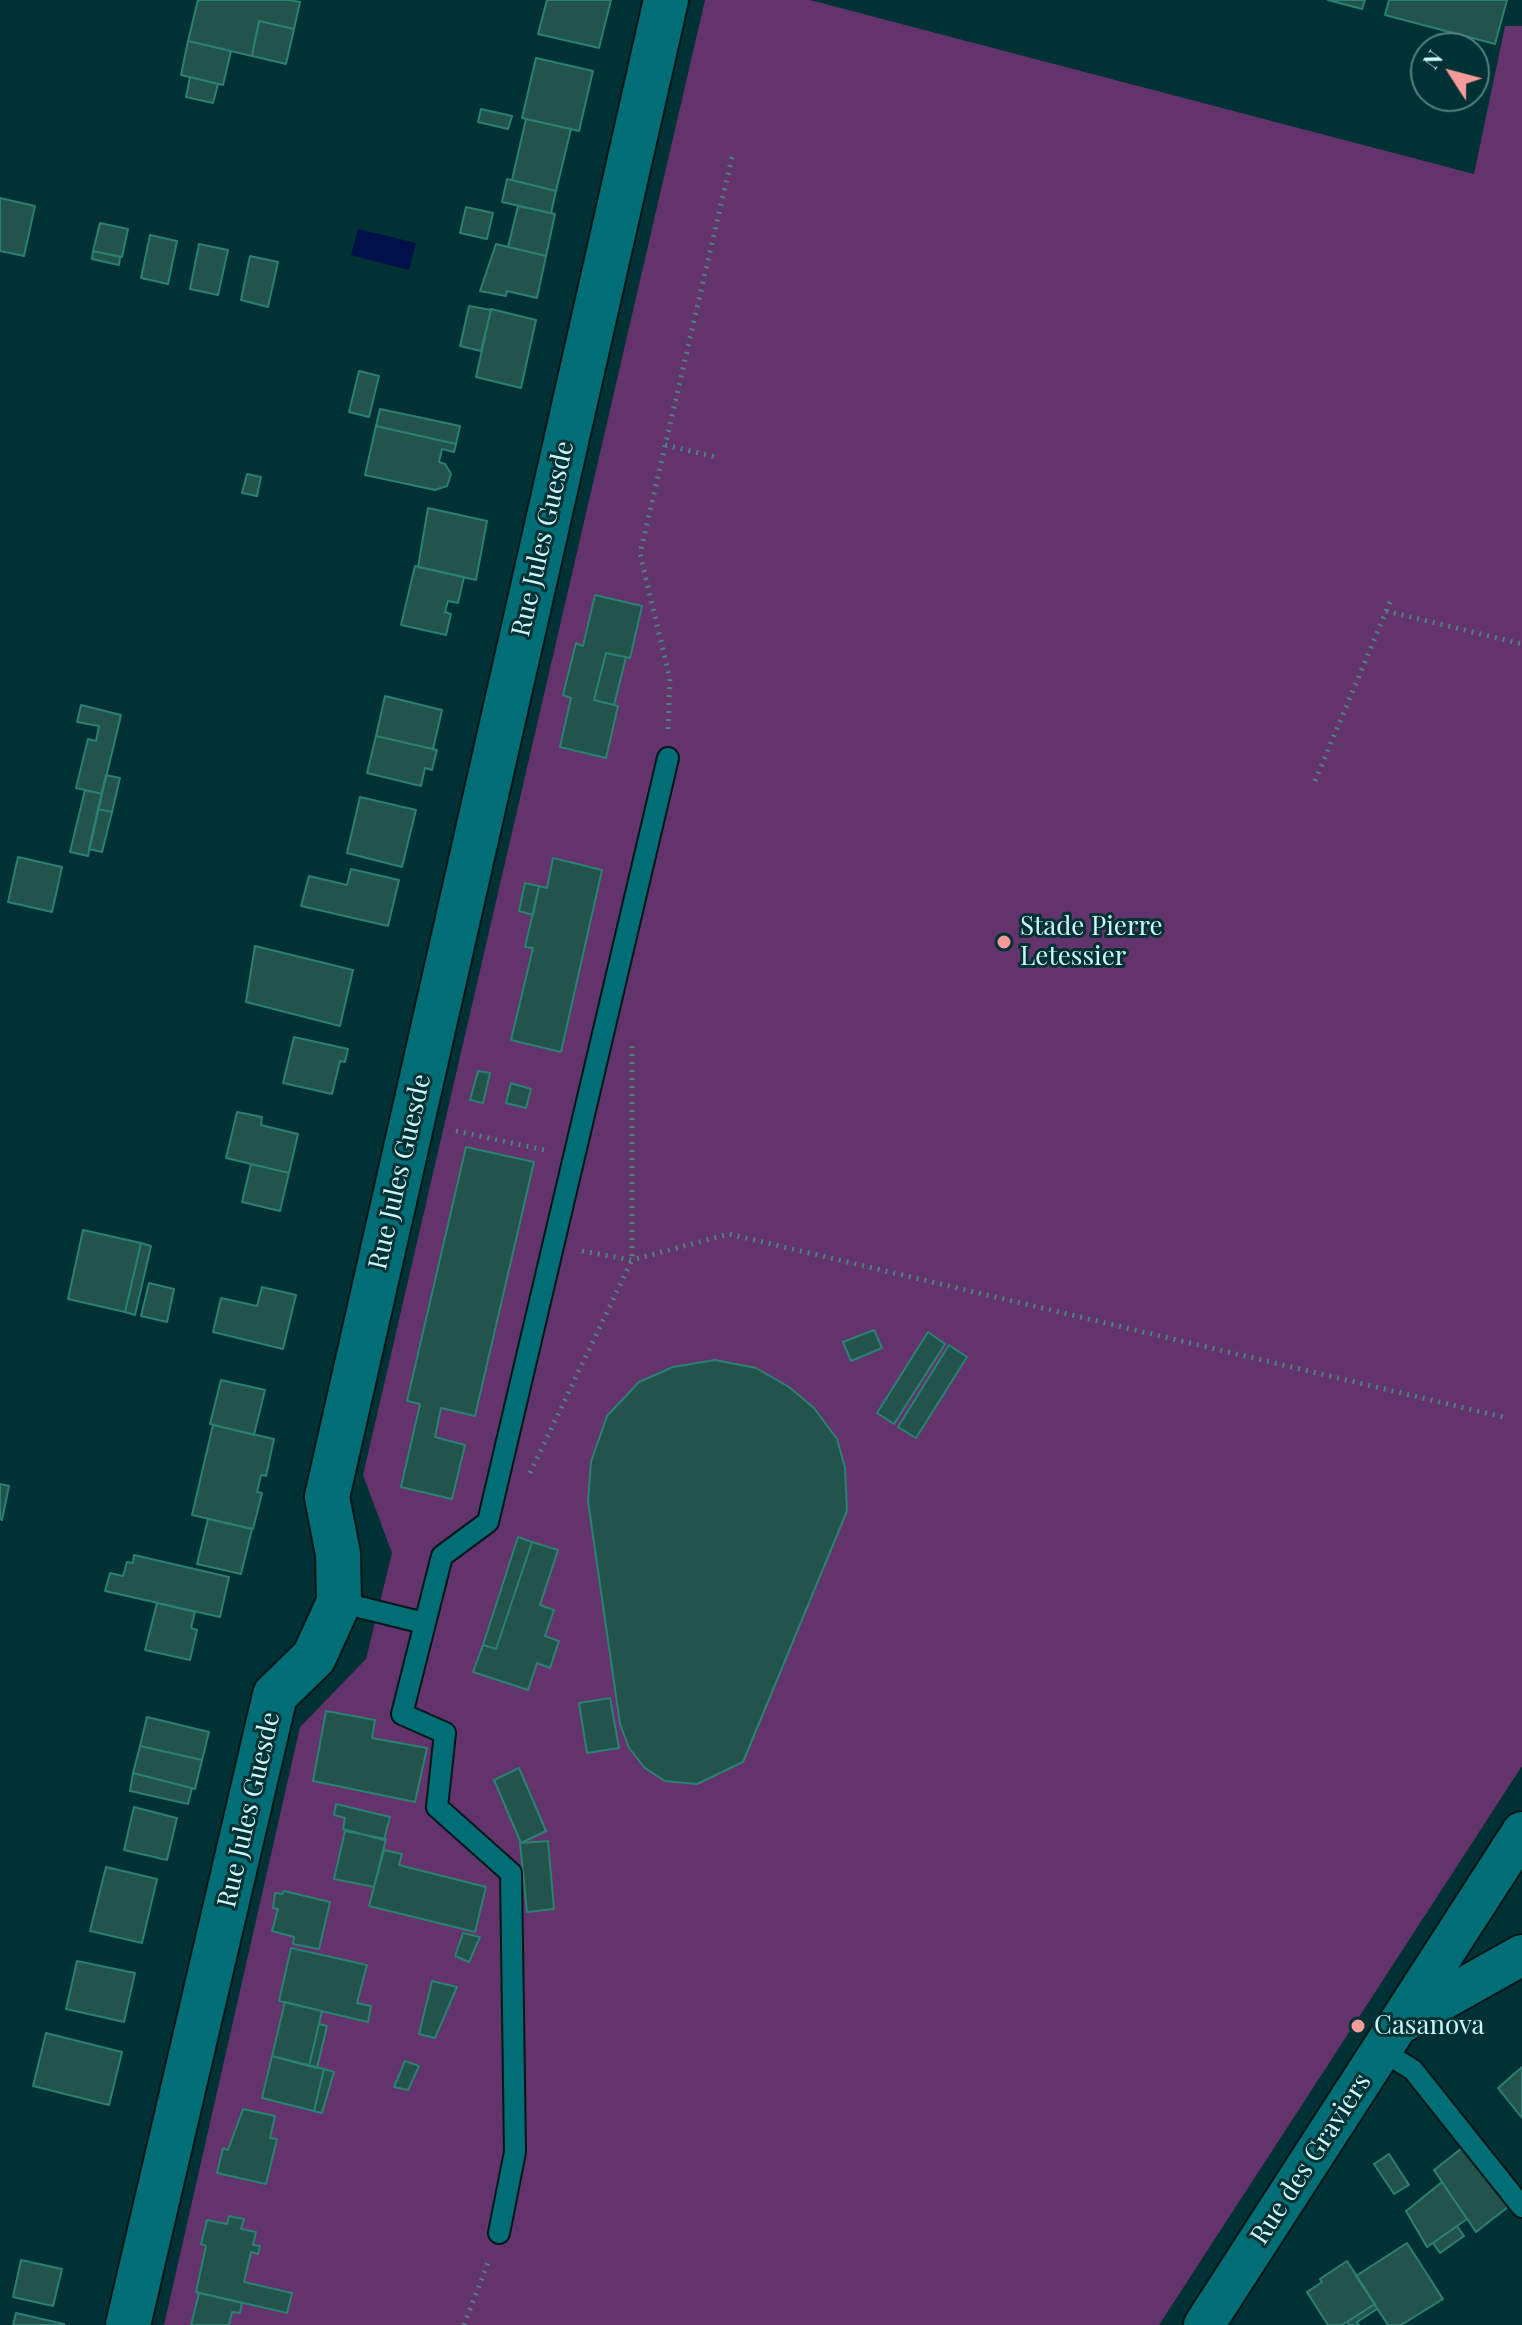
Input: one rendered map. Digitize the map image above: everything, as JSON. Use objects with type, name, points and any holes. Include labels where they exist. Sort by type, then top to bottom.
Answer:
[{"type":"street","name":"Rue Jules Guesde","points":[[128,2325],[275,1695],[314,1657],[339,1602],[338,1554],[327,1497],[666,0]]},
{"type":"street","name":"Rue des Graviers","points":[[1204,2325],[1522,1832]]},
{"type":"street","points":[[1389,2037],[1522,1955]]},
{"type":"lane","points":[[499,2233],[515,2152],[511,1873],[437,1807],[445,1733],[402,1714],[442,1556],[488,1522],[668,758]]},
{"type":"lane","points":[[339,1602],[424,1623]]},
{"type":"lane","points":[[1389,2037],[1522,2207]]},
{"type":"path","points":[[668,758],[670,679],[640,554],[732,157]]},
{"type":"path","points":[[665,445],[716,457]]},
{"type":"path","points":[[1315,781],[1390,602]]},
{"type":"path","points":[[1386,611],[1522,644]]},
{"type":"path","points":[[488,1522],[536,1465],[632,1260],[632,1030]]},
{"type":"path","points":[[456,1131],[574,1157]]},
{"type":"path","points":[[553,1246],[632,1260],[729,1234],[1503,1417]]},
{"type":"path","points":[[464,2325],[499,2233]]},
{"type":"shaded area","name":"Stade Pierre Letessier","points":[[705,0],[810,0],[1474,174],[1487,112],[1490,112],[1490,98],[1505,26],[1522,26],[1522,1766],[1159,2325],[164,2325],[300,1727],[366,1659],[392,1553],[363,1475]]},
{"type":"shaded area","points":[[358,229],[416,243],[409,270],[351,255]]},
{"type":"building","points":[[198,0],[300,2],[294,29],[259,21],[252,56],[188,41]]},
{"type":"building","points":[[547,0],[611,0],[599,48],[538,34]]},
{"type":"building","points":[[1328,0],[1365,0],[1362,9]]},
{"type":"building","points":[[1389,0],[1507,0],[1495,44],[1490,43],[1490,32],[1449,32],[1385,15]]},
{"type":"building","points":[[259,21],[294,29],[286,64],[252,56]]},
{"type":"building","points":[[188,41],[231,51],[223,85],[181,75]]},
{"type":"building","points":[[536,58],[593,71],[579,131],[522,118]]},
{"type":"building","points":[[190,77],[218,84],[213,103],[186,97]]},
{"type":"building","points":[[481,109],[512,116],[508,129],[478,122]]},
{"type":"building","points":[[526,119],[571,129],[556,191],[512,180]]},
{"type":"building","points":[[507,179],[556,191],[551,213],[502,202]]},
{"type":"building","points":[[0,198],[35,206],[24,256],[0,251]]},
{"type":"building","points":[[518,206],[555,214],[546,256],[508,247]]},
{"type":"building","points":[[466,207],[493,213],[487,239],[460,233]]},
{"type":"building","points":[[100,223],[128,229],[122,257],[93,251]]},
{"type":"building","points":[[150,235],[177,241],[168,284],[141,278]]},
{"type":"building","points":[[199,244],[228,250],[218,295],[190,289]]},
{"type":"building","points":[[496,244],[546,256],[537,298],[507,291],[506,296],[480,291]]},
{"type":"building","points":[[93,251],[120,257],[119,265],[92,259]]},
{"type":"building","points":[[250,256],[278,262],[268,307],[241,300]]},
{"type":"building","points":[[469,306],[491,310],[481,351],[460,346]]},
{"type":"building","points":[[491,309],[536,320],[521,388],[476,377]]},
{"type":"building","points":[[359,371],[379,376],[369,417],[349,412]]},
{"type":"building","points":[[380,409],[460,426],[456,444],[376,426]]},
{"type":"building","points":[[376,426],[456,444],[454,452],[442,449],[439,462],[445,464],[451,474],[447,486],[435,490],[365,475]]},
{"type":"building","points":[[247,474],[261,477],[257,496],[242,493]]},
{"type":"building","points":[[428,508],[487,521],[476,580],[418,567]]},
{"type":"building","points":[[415,566],[464,577],[458,603],[448,601],[445,612],[451,614],[446,635],[401,625]]},
{"type":"building","points":[[595,595],[642,606],[630,658],[606,653],[594,700],[618,706],[606,758],[560,747],[571,698],[563,695],[576,643],[583,646]]},
{"type":"building","points":[[606,653],[626,657],[614,705],[594,700]]},
{"type":"building","points":[[385,696],[442,710],[433,749],[376,736]]},
{"type":"building","points":[[81,705],[121,715],[102,794],[76,788],[88,739],[96,741],[99,726],[77,722]]},
{"type":"building","points":[[376,736],[437,750],[432,770],[425,768],[421,786],[367,773]]},
{"type":"building","points":[[106,775],[120,778],[112,812],[98,809]]},
{"type":"building","points":[[85,790],[102,794],[88,856],[70,852]]},
{"type":"building","points":[[360,797],[416,810],[402,867],[347,853]]},
{"type":"building","points":[[98,809],[112,812],[102,852],[89,849]]},
{"type":"building","points":[[18,857],[62,867],[52,912],[8,902]]},
{"type":"building","points":[[553,858],[602,870],[561,1052],[511,1040],[533,948],[525,947],[539,886],[547,888]]},
{"type":"building","points":[[351,869],[399,880],[388,926],[301,906],[309,876],[347,885]]},
{"type":"building","points":[[525,883],[539,886],[533,915],[519,911]]},
{"type":"building","points":[[255,946],[353,970],[340,1026],[246,1002]]},
{"type":"building","points":[[294,1037],[348,1049],[345,1062],[340,1061],[332,1094],[283,1083]]},
{"type":"building","points":[[478,1071],[490,1073],[483,1103],[470,1100]]},
{"type":"building","points":[[511,1083],[531,1089],[526,1108],[506,1103]]},
{"type":"building","points":[[237,1112],[262,1117],[261,1125],[298,1134],[289,1173],[226,1158]]},
{"type":"building","points":[[466,1147],[534,1162],[475,1416],[441,1408],[435,1437],[465,1445],[452,1499],[401,1487],[420,1404],[407,1401]]},
{"type":"building","points":[[251,1164],[289,1173],[280,1211],[242,1202]]},
{"type":"building","points":[[83,1230],[141,1243],[125,1312],[68,1299]]},
{"type":"building","points":[[141,1243],[151,1246],[135,1315],[125,1312]]},
{"type":"building","points":[[149,1283],[174,1289],[167,1322],[141,1316]]},
{"type":"building","points":[[262,1287],[296,1295],[283,1349],[213,1332],[221,1298],[257,1306]]},
{"type":"building","points":[[874,1330],[882,1348],[851,1361],[843,1342]]},
{"type":"building","points":[[928,1332],[945,1344],[894,1424],[877,1413]]},
{"type":"building","points":[[949,1345],[967,1357],[916,1438],[898,1427]]},
{"type":"building","points":[[715,1360],[756,1368],[789,1387],[814,1408],[837,1439],[845,1468],[847,1511],[743,1762],[697,1784],[665,1781],[645,1768],[629,1748],[620,1724],[588,1501],[591,1462],[607,1416],[639,1382],[673,1367]]},
{"type":"building","points":[[221,1380],[265,1390],[254,1435],[210,1424]]},
{"type":"building","points":[[213,1425],[274,1439],[266,1476],[261,1475],[257,1492],[262,1493],[253,1529],[192,1515]]},
{"type":"building","points":[[0,1484],[9,1486],[2,1520],[0,1519]]},
{"type":"building","points":[[208,1519],[252,1529],[241,1574],[197,1564]]},
{"type":"building","points":[[518,1537],[532,1542],[496,1649],[483,1645]]},
{"type":"building","points":[[532,1542],[558,1550],[540,1605],[554,1610],[545,1636],[559,1641],[550,1668],[537,1663],[528,1690],[473,1672],[483,1645],[496,1649]]},
{"type":"building","points":[[134,1555],[229,1577],[220,1617],[105,1591],[110,1573],[123,1576],[127,1562],[133,1563]]},
{"type":"building","points":[[157,1603],[195,1612],[191,1628],[197,1630],[190,1660],[145,1650]]},
{"type":"building","points":[[610,1698],[619,1748],[587,1753],[579,1703]]},
{"type":"building","points":[[326,1711],[375,1720],[372,1738],[427,1748],[415,1802],[313,1781]]},
{"type":"building","points":[[147,1717],[209,1732],[202,1760],[140,1746]]},
{"type":"building","points":[[140,1746],[202,1760],[195,1789],[133,1773]]},
{"type":"building","points":[[519,1768],[546,1831],[521,1843],[494,1780]]},
{"type":"building","points":[[133,1773],[192,1788],[188,1804],[130,1791]]},
{"type":"building","points":[[336,1804],[390,1817],[384,1840],[343,1829],[345,1818],[334,1815]]},
{"type":"building","points":[[134,1807],[177,1818],[167,1860],[124,1850]]},
{"type":"building","points":[[345,1831],[386,1839],[374,1887],[334,1879]]},
{"type":"building","points":[[548,1841],[554,1909],[527,1912],[520,1843]]},
{"type":"building","points":[[384,1850],[402,1854],[399,1865],[486,1887],[475,1932],[369,1906]]},
{"type":"building","points":[[106,1867],[157,1879],[142,1943],[90,1931]]},
{"type":"building","points":[[284,1891],[330,1902],[319,1949],[293,1944],[294,1937],[272,1931],[278,1909],[273,1908],[275,1893],[282,1894]]},
{"type":"building","points":[[463,1933],[480,1937],[469,1962],[455,1956]]},
{"type":"building","points":[[291,1948],[367,1965],[357,2003],[371,2006],[368,2022],[279,2001]]},
{"type":"building","points":[[77,1961],[135,1973],[124,2022],[66,2009]]},
{"type":"building","points":[[432,1981],[457,1987],[435,2038],[419,2034]]},
{"type":"building","points":[[285,2002],[322,2011],[309,2066],[272,2056]]},
{"type":"building","points":[[319,2024],[327,2026],[317,2068],[309,2066]]},
{"type":"building","points":[[46,2033],[122,2052],[109,2105],[33,2086]]},
{"type":"building","points":[[272,2056],[324,2069],[314,2111],[262,2098]]},
{"type":"building","points":[[405,2061],[419,2066],[408,2090],[394,2087]]},
{"type":"building","points":[[1522,2067],[1522,2118],[1498,2088]]},
{"type":"building","points":[[324,2069],[334,2072],[322,2113],[314,2111]]},
{"type":"building","points":[[243,2109],[275,2116],[270,2138],[277,2139],[266,2184],[217,2173],[223,2148],[228,2150]]},
{"type":"building","points":[[1462,2148],[1508,2207],[1476,2232],[1434,2170]]},
{"type":"building","points":[[1389,2154],[1409,2185],[1394,2194],[1374,2164]]},
{"type":"building","points":[[1442,2182],[1467,2219],[1427,2247],[1406,2211]]},
{"type":"building","points":[[229,2216],[244,2219],[241,2229],[256,2232],[253,2245],[260,2246],[258,2254],[251,2252],[244,2282],[292,2293],[287,2313],[196,2292],[206,2246],[201,2244],[207,2220],[227,2224]]},
{"type":"building","points":[[1457,2226],[1464,2236],[1440,2253],[1433,2243]]},
{"type":"building","points":[[1407,2243],[1443,2299],[1401,2325],[1388,2325],[1356,2276]]},
{"type":"building","points":[[21,2260],[62,2269],[53,2306],[13,2297]]},
{"type":"building","points":[[1347,2261],[1375,2304],[1342,2325],[1328,2325],[1307,2292]]},
{"type":"building","points":[[199,2293],[242,2303],[240,2313],[232,2312],[229,2325],[191,2325]]},
{"type":"building","points":[[1375,2304],[1377,2309],[1357,2322],[1359,2325],[1349,2325],[1347,2322]]},
{"type":"building","points":[[16,2313],[64,2324],[64,2325],[13,2325]]},
{"type":"place","name":"Stade Pierre Letessier","points":[[1004,942]]},
{"type":"place","name":"Casanova","points":[[1358,2026]]}]
